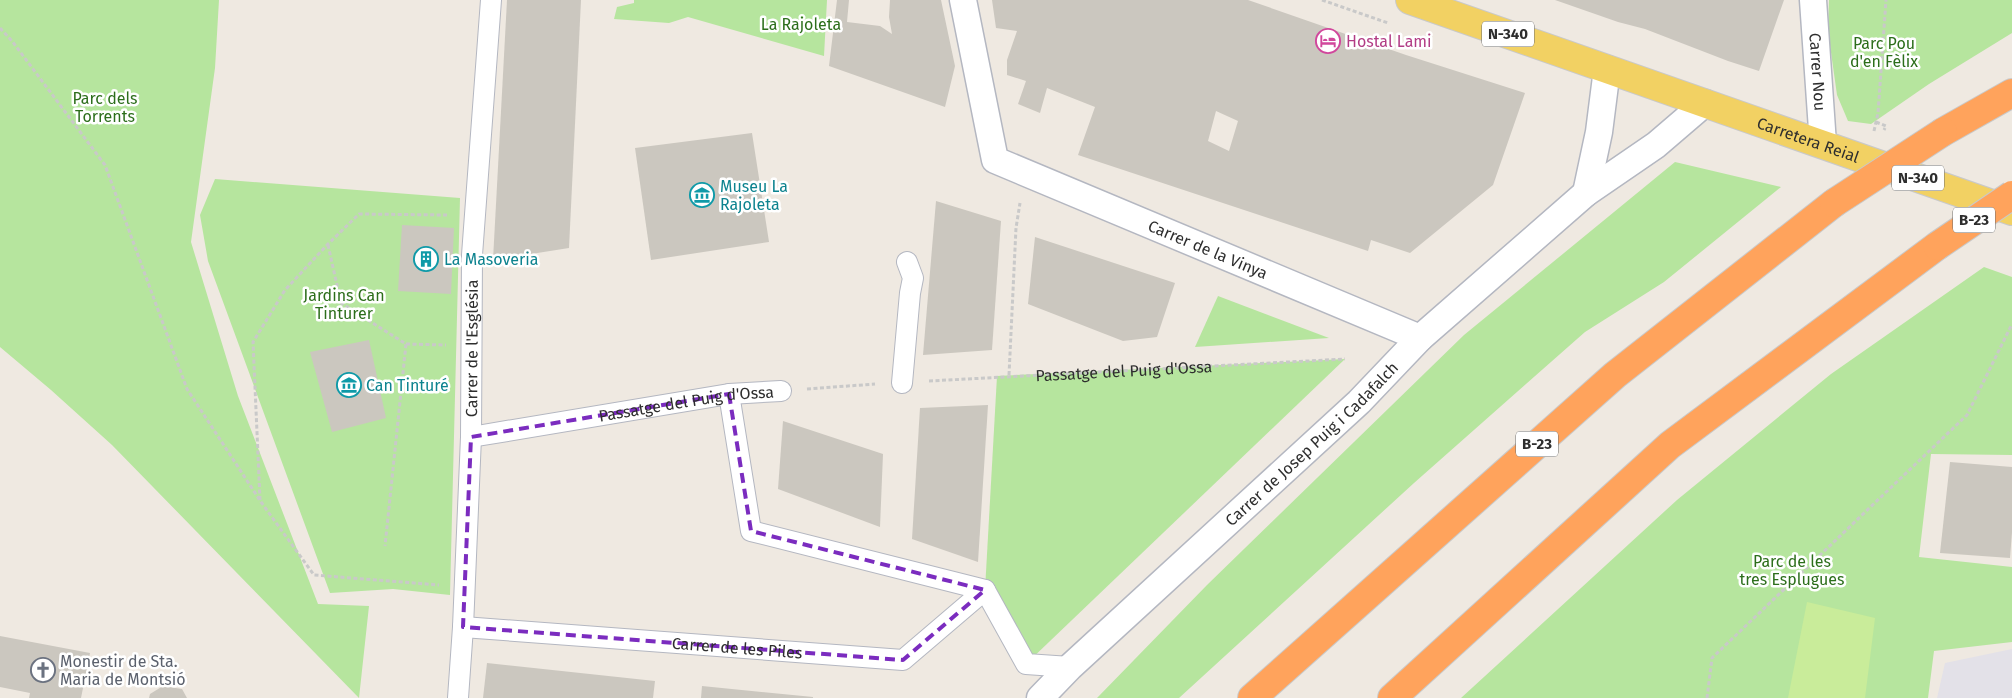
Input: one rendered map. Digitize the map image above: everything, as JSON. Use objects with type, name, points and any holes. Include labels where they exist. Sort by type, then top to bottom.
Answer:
[{"type":"highway","name":"B-23","points":[[1252,698],[1615,375],[1834,203],[1943,132],[2012,93]]},
{"type":"highway","name":"B-23","points":[[1392,698],[1670,446],[1937,246],[2012,195]]},
{"type":"main road","name":"N-340","points":[[1410,0],[1607,69]]},
{"type":"main road","name":"Carretera Reial","points":[[1607,69],[2012,211]]},
{"type":"street","name":"Carrer de l'Església","points":[[458,698],[471,437],[472,255],[491,0]]},
{"type":"street","name":"Carrer de la Vinya","points":[[963,0],[995,160],[1420,338]]},
{"type":"street","name":"Carrer Nou","points":[[1813,0],[1823,144]]},
{"type":"street","points":[[1586,192],[1599,132],[1607,69]]},
{"type":"street","name":"Carrer de Josep Puig i Cadafalch","points":[[1040,698],[1070,668],[1359,402],[1420,338],[1586,192],[1656,145],[1705,104]]},
{"type":"street","points":[[902,383],[913,278],[907,262]]},
{"type":"street","name":"Passatge del Puig d'Ossa","points":[[471,437],[730,394],[781,391]]},
{"type":"street","points":[[730,394],[751,531],[985,590],[1026,664],[1070,668]]},
{"type":"street","name":"Carrer de les Piles","points":[[463,627],[903,660],[985,590]]},
{"type":"path","points":[[1875,128],[1886,0]]},
{"type":"path","points":[[0,28],[12,40],[106,166],[187,389],[260,502],[314,575],[441,586]]},
{"type":"path","points":[[1876,122],[1886,126],[1884,130]]},
{"type":"path","points":[[1009,375],[1016,228],[1020,201]]},
{"type":"path","points":[[260,502],[253,342],[285,290],[359,214],[475,218]]},
{"type":"path","points":[[328,244],[341,303],[406,344],[471,347]]},
{"type":"path","points":[[1707,698],[1712,658],[1967,415],[2012,324]]},
{"type":"path","points":[[385,546],[406,344]]},
{"type":"path","name":"Passatge del Puig d'Ossa","points":[[781,391],[1009,375],[1345,359]]},
{"type":"highlighted area","points":[[729,394],[751,531],[985,590],[903,660],[463,627],[471,437]]},
{"type":"shaded area","points":[[2012,649],[2012,698],[1937,698],[1945,663]]},
{"type":"green space","name":"Parc dels Torrents","points":[[0,0],[219,0],[215,68],[191,242],[238,396],[318,604],[369,606],[359,698],[112,445],[0,347]]},
{"type":"green space","name":"La Rajoleta","points":[[634,0],[827,0],[824,56],[688,17],[669,23],[614,19],[617,7],[634,3]]},
{"type":"green space","name":"Parc Pou d'en Fèlix","points":[[1829,0],[2012,0],[2012,33],[1929,84],[1871,124],[1848,121],[1837,95],[1828,31]]},
{"type":"green space","points":[[1675,162],[1781,187],[1664,282],[1585,332],[1414,483],[1179,698],[1097,698],[1207,585],[1464,335]]},
{"type":"green space","name":"Jardins Can Tinturer","points":[[215,179],[460,198],[450,595],[393,589],[330,593],[208,261],[200,215]]},
{"type":"green space","name":"Parc de les tres Esplugues","points":[[1984,267],[2012,277],[2012,455],[1931,454],[1919,557],[2012,567],[2012,642],[1934,651],[1928,698],[1461,698],[1677,500],[1831,374]]},
{"type":"green space","points":[[1218,296],[1329,338],[1195,347]]},
{"type":"green space","points":[[1345,359],[1026,664],[985,590],[997,376]]},
{"type":"green space","points":[[1807,602],[1875,618],[1865,698],[1788,698]]},
{"type":"building","points":[[507,0],[581,0],[569,248],[493,260]]},
{"type":"building","points":[[837,0],[849,0],[847,22],[880,26],[892,34],[889,17],[890,0],[941,0],[955,66],[945,107],[829,66]]},
{"type":"building","points":[[992,0],[1248,0],[1406,55],[1525,93],[1493,185],[1410,253],[1371,240],[1368,251],[1078,155],[1095,107],[1047,88],[1040,113],[1018,104],[1026,81],[1007,75],[1007,60],[1017,31],[996,28]],"holes":[[[1216,111],[1238,121],[1229,151],[1208,141]]]},
{"type":"building","points":[[1555,0],[1784,0],[1759,71],[1645,29],[1618,22]]},
{"type":"building","name":"Museu La Rajoleta","points":[[752,133],[769,242],[651,260],[635,148]]},
{"type":"building","points":[[936,201],[1001,221],[992,350],[923,355]]},
{"type":"building","name":"La Masoveria","points":[[402,225],[454,228],[451,294],[398,291]]},
{"type":"building","points":[[1035,237],[1175,283],[1157,337],[1123,341],[1028,304]]},
{"type":"building","name":"Can Tinturé","points":[[369,340],[386,418],[332,432],[310,352]]},
{"type":"building","points":[[988,405],[978,562],[912,539],[920,408]]},
{"type":"building","points":[[783,421],[883,454],[880,527],[778,489]]},
{"type":"building","points":[[1950,462],[2012,467],[2010,558],[1940,553]]},
{"type":"building","name":"Monestir de Sta. Maria de Montsió","points":[[0,636],[90,653],[81,698],[29,698],[30,693],[0,687]]},
{"type":"building","points":[[487,663],[655,681],[653,698],[483,698]]},
{"type":"building","name":"Monestir de Sta. Maria de Montsió","points":[[163,686],[182,689],[187,698],[149,698],[150,694]]},
{"type":"building","points":[[702,686],[813,697],[813,698],[701,698]]},
{"type":"place","name":"Hostal Lami","points":[[1328,41]]},
{"type":"place","name":"Museu La Rajoleta","points":[[702,195]]},
{"type":"place","name":"La Masoveria","points":[[426,259]]},
{"type":"place","name":"Can Tinturé","points":[[349,385]]},
{"type":"place","name":"Monestir de Sta. Maria de Montsió","points":[[43,670]]}]
